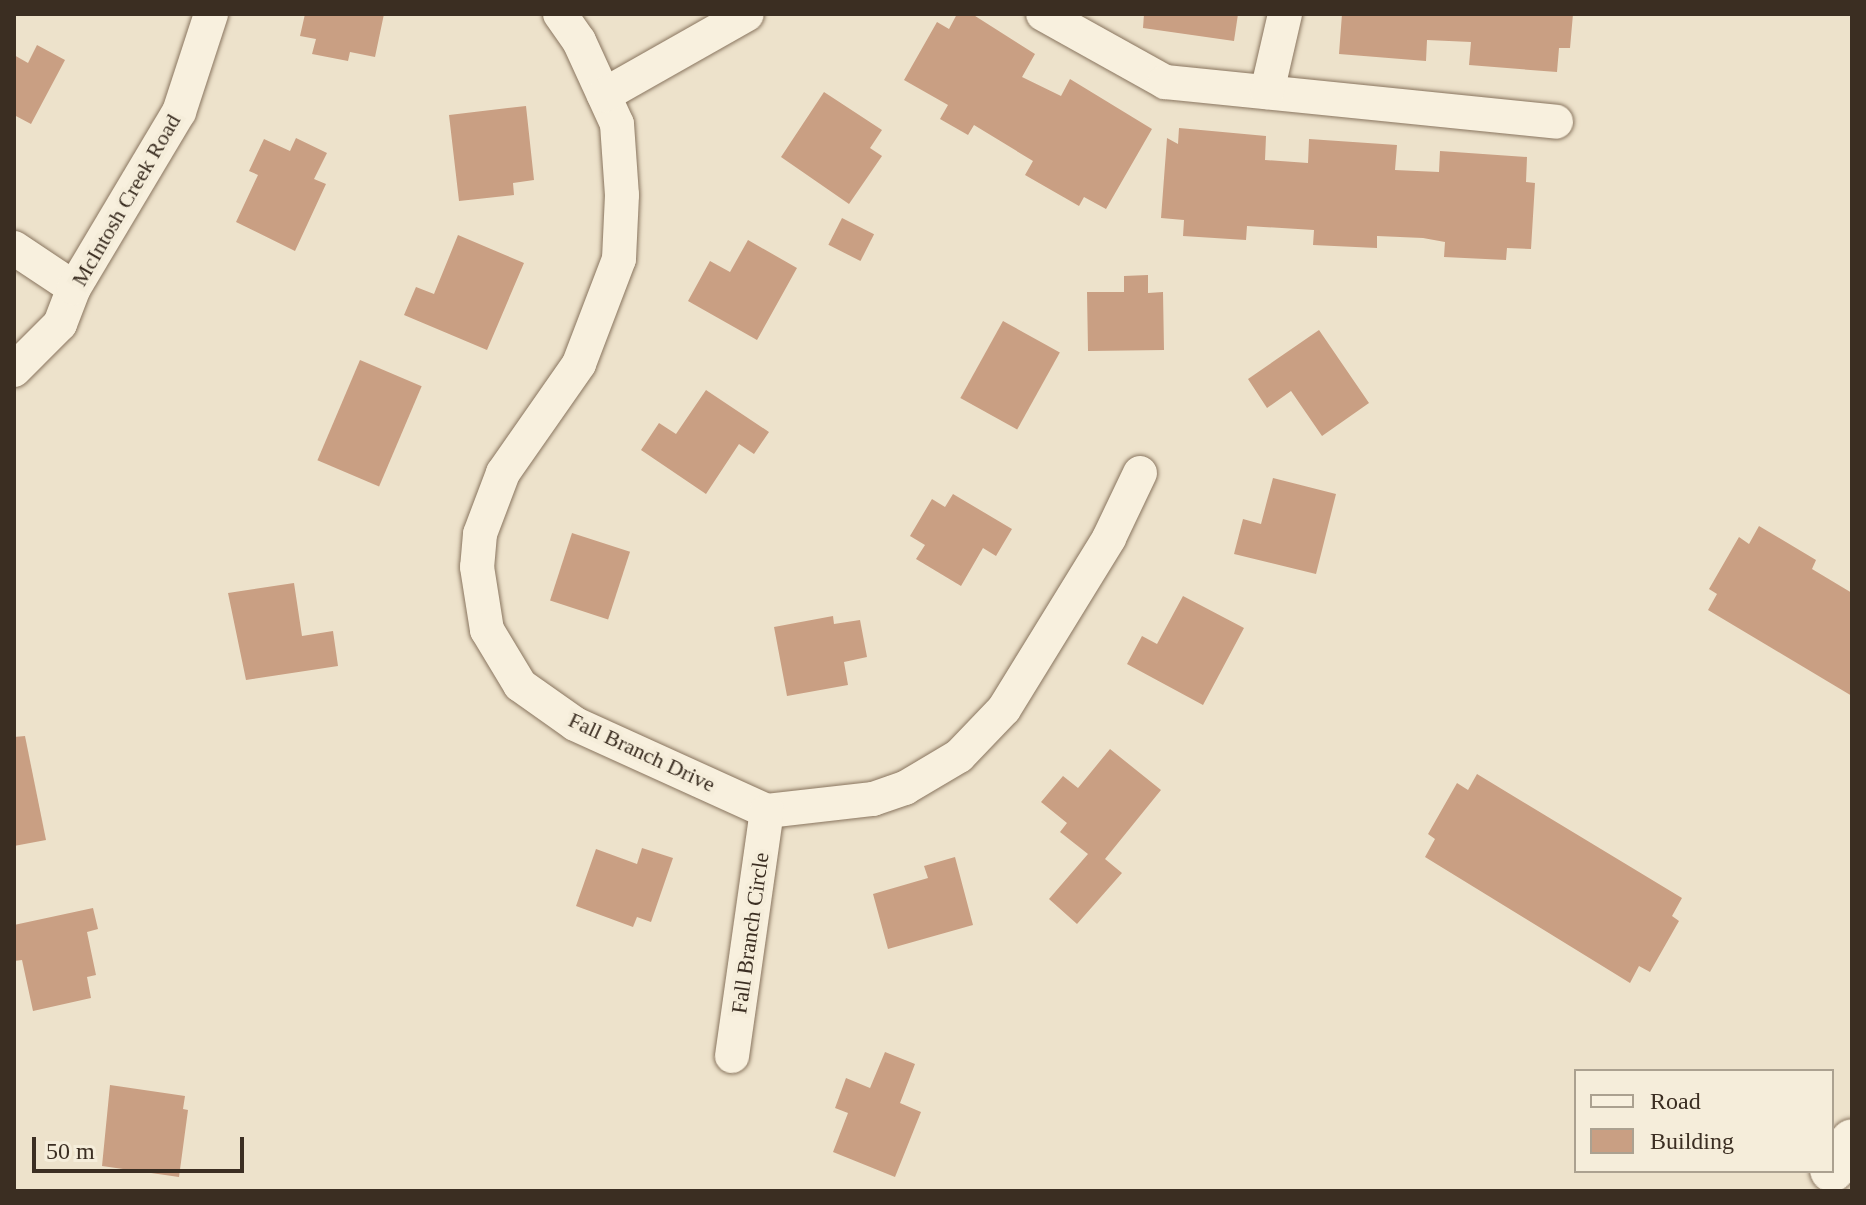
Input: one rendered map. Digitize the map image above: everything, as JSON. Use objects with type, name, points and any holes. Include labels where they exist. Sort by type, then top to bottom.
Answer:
[{"type":"street","name":"McIntosh Creek Road","points":[[14,370],[60,324],[74,288],[179,112],[211,14]]},
{"type":"street","name":"Fall Branch Drive","points":[[560,14],[579,41],[617,124],[622,195],[619,259],[579,364],[503,473],[489,502],[477,567],[487,630],[520,685],[575,724],[767,811]]},
{"type":"street","points":[[604,95],[747,14]]},
{"type":"street","points":[[1043,14],[1165,82],[1556,122]]},
{"type":"street","points":[[1267,92],[1285,14]]},
{"type":"street","points":[[14,248],[74,288]]},
{"type":"street","points":[[767,811],[873,799],[905,788],[959,756],[1004,709],[1109,538],[1140,473]]},
{"type":"street","name":"Fall Branch Circle","points":[[732,1056],[767,811]]},
{"type":"street","points":[[1834,1167],[1852,1141]]},
{"type":"street","points":[[1817,1191],[1830,1173]]},
{"type":"building","points":[[305,14],[384,14],[375,57],[350,52],[348,61],[312,54],[316,39],[300,36]]},
{"type":"building","points":[[957,14],[972,14],[1035,54],[1022,77],[1061,96],[1070,79],[1152,129],[1106,209],[1084,197],[1079,206],[1025,175],[1033,161],[974,125],[968,135],[940,119],[948,105],[904,80],[937,22],[949,29]]},
{"type":"building","points":[[1144,14],[1238,14],[1234,41],[1143,28]]},
{"type":"building","points":[[1342,14],[1573,14],[1570,48],[1559,48],[1557,72],[1469,65],[1471,42],[1427,40],[1426,61],[1339,54]]},
{"type":"building","points":[[37,45],[65,60],[31,124],[14,115],[14,55],[28,63]]},
{"type":"building","points":[[824,92],[882,130],[870,148],[882,156],[849,204],[781,157]]},
{"type":"building","points":[[526,106],[534,180],[513,183],[514,195],[459,201],[449,115]]},
{"type":"building","points":[[1179,128],[1266,136],[1265,160],[1308,163],[1309,139],[1397,145],[1395,170],[1439,172],[1440,151],[1527,157],[1526,182],[1535,183],[1531,249],[1507,248],[1506,260],[1444,257],[1445,242],[1423,238],[1377,236],[1377,248],[1313,245],[1314,230],[1247,226],[1246,240],[1183,236],[1184,220],[1161,218],[1167,138],[1178,144]]},
{"type":"building","points":[[296,138],[327,153],[314,179],[326,184],[295,251],[236,222],[258,175],[249,171],[264,139],[290,151]]},
{"type":"building","points":[[842,218],[874,234],[860,261],[828,245]]},
{"type":"building","points":[[458,235],[524,263],[487,350],[404,315],[416,287],[434,294]]},
{"type":"building","points":[[748,240],[797,268],[757,340],[688,301],[710,261],[730,272]]},
{"type":"building","points":[[1148,275],[1148,293],[1163,292],[1164,350],[1088,351],[1087,292],[1124,292],[1124,276]]},
{"type":"building","points":[[1003,321],[1060,353],[1017,429],[960,398]]},
{"type":"building","points":[[1319,330],[1369,403],[1322,436],[1291,391],[1267,408],[1248,379]]},
{"type":"building","points":[[360,360],[422,386],[379,487],[317,460]]},
{"type":"building","points":[[706,390],[769,432],[754,454],[739,444],[706,494],[641,450],[659,423],[676,434]]},
{"type":"building","points":[[1273,478],[1336,494],[1316,574],[1234,554],[1243,519],[1261,524]]},
{"type":"building","points":[[953,494],[1012,529],[996,556],[983,548],[961,586],[916,559],[925,545],[910,536],[932,499],[945,507]]},
{"type":"building","points":[[1759,526],[1816,560],[1812,569],[1852,593],[1852,696],[1708,610],[1717,594],[1709,589],[1739,537],[1749,544]]},
{"type":"building","points":[[572,533],[630,552],[608,619],[550,601]]},
{"type":"building","points":[[294,583],[302,636],[333,631],[338,666],[246,680],[228,593]]},
{"type":"building","points":[[1183,596],[1244,628],[1203,705],[1127,664],[1142,636],[1157,644]]},
{"type":"building","points":[[833,616],[834,624],[860,620],[867,657],[844,662],[848,685],[787,696],[774,627]]},
{"type":"building","points":[[25,736],[46,840],[14,846],[14,737]]},
{"type":"building","points":[[1110,749],[1161,790],[1105,859],[1122,873],[1077,924],[1049,899],[1088,854],[1060,832],[1067,823],[1041,802],[1063,776],[1078,788]]},
{"type":"building","points":[[1477,774],[1682,898],[1672,916],[1679,921],[1650,972],[1639,966],[1630,983],[1425,857],[1435,839],[1428,834],[1457,783],[1468,790]]},
{"type":"building","points":[[642,848],[673,858],[651,922],[637,917],[633,927],[576,906],[596,849],[637,864]]},
{"type":"building","points":[[955,857],[973,925],[888,949],[873,894],[928,878],[924,866]]},
{"type":"building","points":[[93,908],[98,929],[87,932],[96,975],[87,977],[91,998],[33,1011],[22,960],[14,961],[14,925]]},
{"type":"building","points":[[885,1052],[915,1064],[900,1103],[921,1112],[895,1177],[833,1152],[848,1113],[835,1108],[846,1078],[870,1088]]},
{"type":"building","points":[[110,1085],[185,1096],[183,1109],[188,1110],[179,1177],[102,1166]]}]
